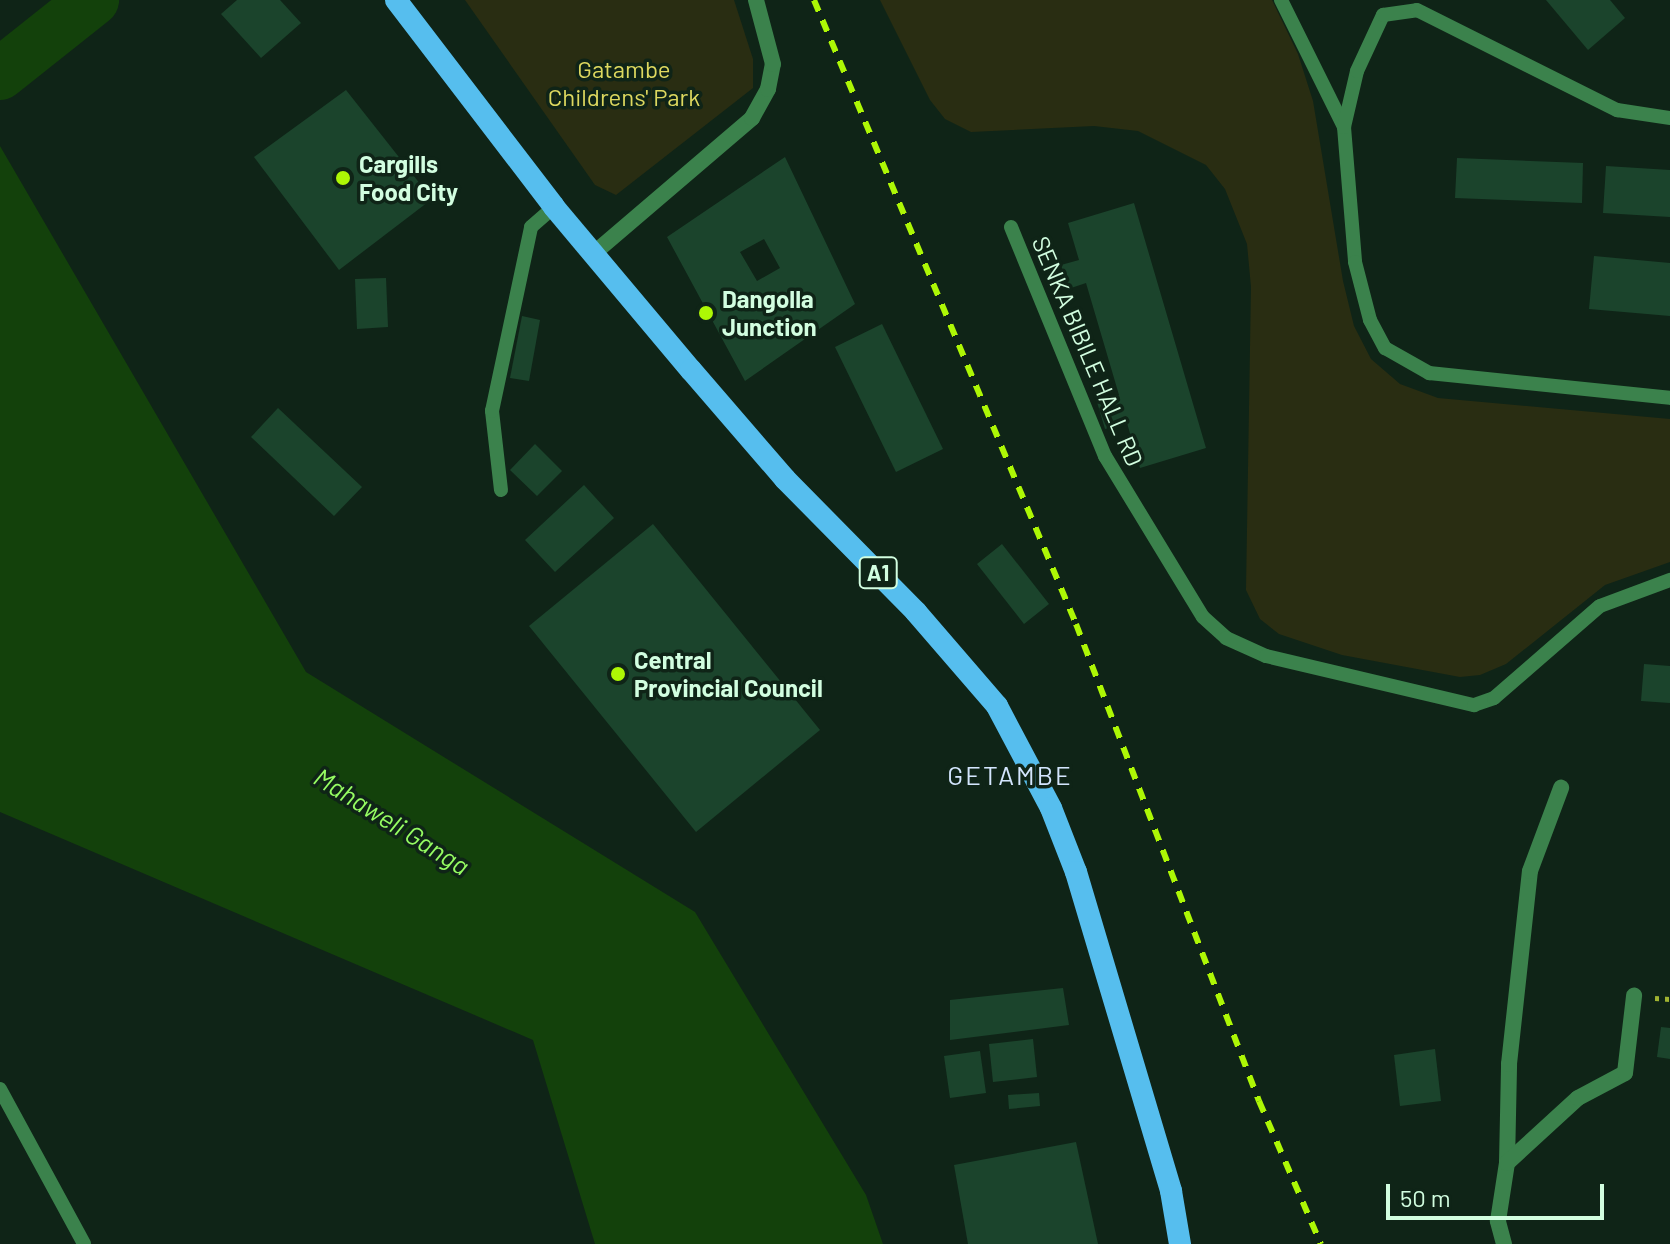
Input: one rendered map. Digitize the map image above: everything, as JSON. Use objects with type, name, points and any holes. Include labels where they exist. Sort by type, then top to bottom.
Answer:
[{"type":"highway","name":"A1","points":[[396,0],[593,254],[785,479],[962,663],[1023,748],[1076,872],[1171,1191],[1180,1244]]},
{"type":"street","points":[[593,254],[752,118],[768,89],[773,64],[756,0]]},
{"type":"street","points":[[1504,1244],[1498,1221],[1507,1163],[1509,1064],[1530,871],[1561,788]]},
{"type":"street","points":[[1507,1163],[1578,1098],[1625,1073],[1634,996]]},
{"type":"lane","points":[[1281,0],[1344,127]]},
{"type":"lane","points":[[1670,118],[1617,110],[1417,10],[1383,15],[1357,71],[1344,127],[1355,262],[1370,320],[1385,348],[1429,373],[1670,398]]},
{"type":"lane","points":[[501,490],[492,411],[531,227],[554,207]]},
{"type":"lane","name":"SENKA BIBILE HALL RD","points":[[1011,227],[1105,456],[1203,617],[1226,638],[1266,656],[1474,705],[1494,698],[1600,606],[1670,580]]},
{"type":"lane","points":[[0,1089],[84,1244]]},
{"type":"green space","name":"Gatambe Childrens' Park","points":[[465,0],[734,0],[753,59],[753,88],[616,195],[595,185]]},
{"type":"green space","points":[[880,0],[1272,0],[1298,54],[1313,101],[1343,281],[1354,326],[1371,359],[1400,384],[1438,398],[1670,419],[1670,562],[1605,585],[1506,664],[1480,675],[1460,677],[1342,655],[1279,634],[1260,619],[1246,590],[1251,287],[1247,244],[1225,189],[1206,165],[1138,131],[1094,126],[971,132],[945,119],[930,100]]},
{"type":"water","name":"Mahaweli Ganga","points":[[0,146],[306,672],[695,912],[866,1195],[883,1244],[595,1244],[533,1040],[0,812]]},
{"type":"building","points":[[237,0],[280,0],[301,23],[261,58],[221,14]]},
{"type":"building","points":[[1546,0],[1610,0],[1625,18],[1588,50]]},
{"type":"building","name":"Cargills Food City","points":[[346,90],[432,199],[339,270],[254,157]]},
{"type":"building","points":[[785,157],[855,304],[745,381],[667,237]],"holes":[[[764,239],[780,268],[757,281],[740,252]]]},
{"type":"building","points":[[1457,158],[1583,163],[1582,203],[1455,198]]},
{"type":"building","points":[[1606,166],[1670,170],[1670,217],[1603,213]]},
{"type":"building","points":[[1134,203],[1206,448],[1140,468],[1127,423],[1105,429],[1097,402],[1119,395],[1086,283],[1068,289],[1061,265],[1079,260],[1068,223]]},
{"type":"building","points":[[1594,256],[1670,263],[1670,316],[1589,309]]},
{"type":"building","points":[[386,278],[388,327],[357,329],[355,279]]},
{"type":"building","points":[[522,316],[540,320],[529,381],[510,378]]},
{"type":"building","points":[[882,324],[943,449],[896,472],[835,347]]},
{"type":"building","points":[[278,408],[362,487],[334,516],[251,437]]},
{"type":"building","points":[[535,444],[562,471],[537,496],[510,470]]},
{"type":"building","points":[[584,485],[614,518],[555,572],[525,540]]},
{"type":"building","name":"Central Provincial Council","points":[[653,524],[820,730],[696,832],[529,626]]},
{"type":"building","points":[[1002,544],[1049,604],[1024,624],[977,564]]},
{"type":"building","points":[[1644,664],[1670,666],[1670,703],[1641,701]]},
{"type":"building","points":[[1063,988],[1069,1025],[950,1040],[950,1000]]},
{"type":"building","points":[[1661,1027],[1670,1028],[1670,1059],[1657,1057]]},
{"type":"building","points":[[1033,1039],[1037,1077],[993,1082],[989,1044]]},
{"type":"building","points":[[1435,1049],[1441,1101],[1400,1106],[1394,1055]]},
{"type":"building","points":[[980,1051],[986,1093],[950,1098],[944,1056]]},
{"type":"building","points":[[1039,1093],[1040,1106],[1009,1109],[1008,1095]]},
{"type":"building","points":[[1076,1142],[1098,1244],[968,1244],[954,1165]]},
{"type":"waterway","points":[[0,74],[93,0]]},
{"type":"railway","points":[[814,0],[1076,624],[1259,1101],[1321,1244]]},
{"type":"place","name":"Cargills Food City","points":[[343,178]]},
{"type":"place","name":"Dangolla Junction","points":[[706,313]]},
{"type":"place","name":"Central Provincial Council","points":[[618,674]]},
{"type":"district","name":"GETAMBE","points":[[1010,775]]}]
